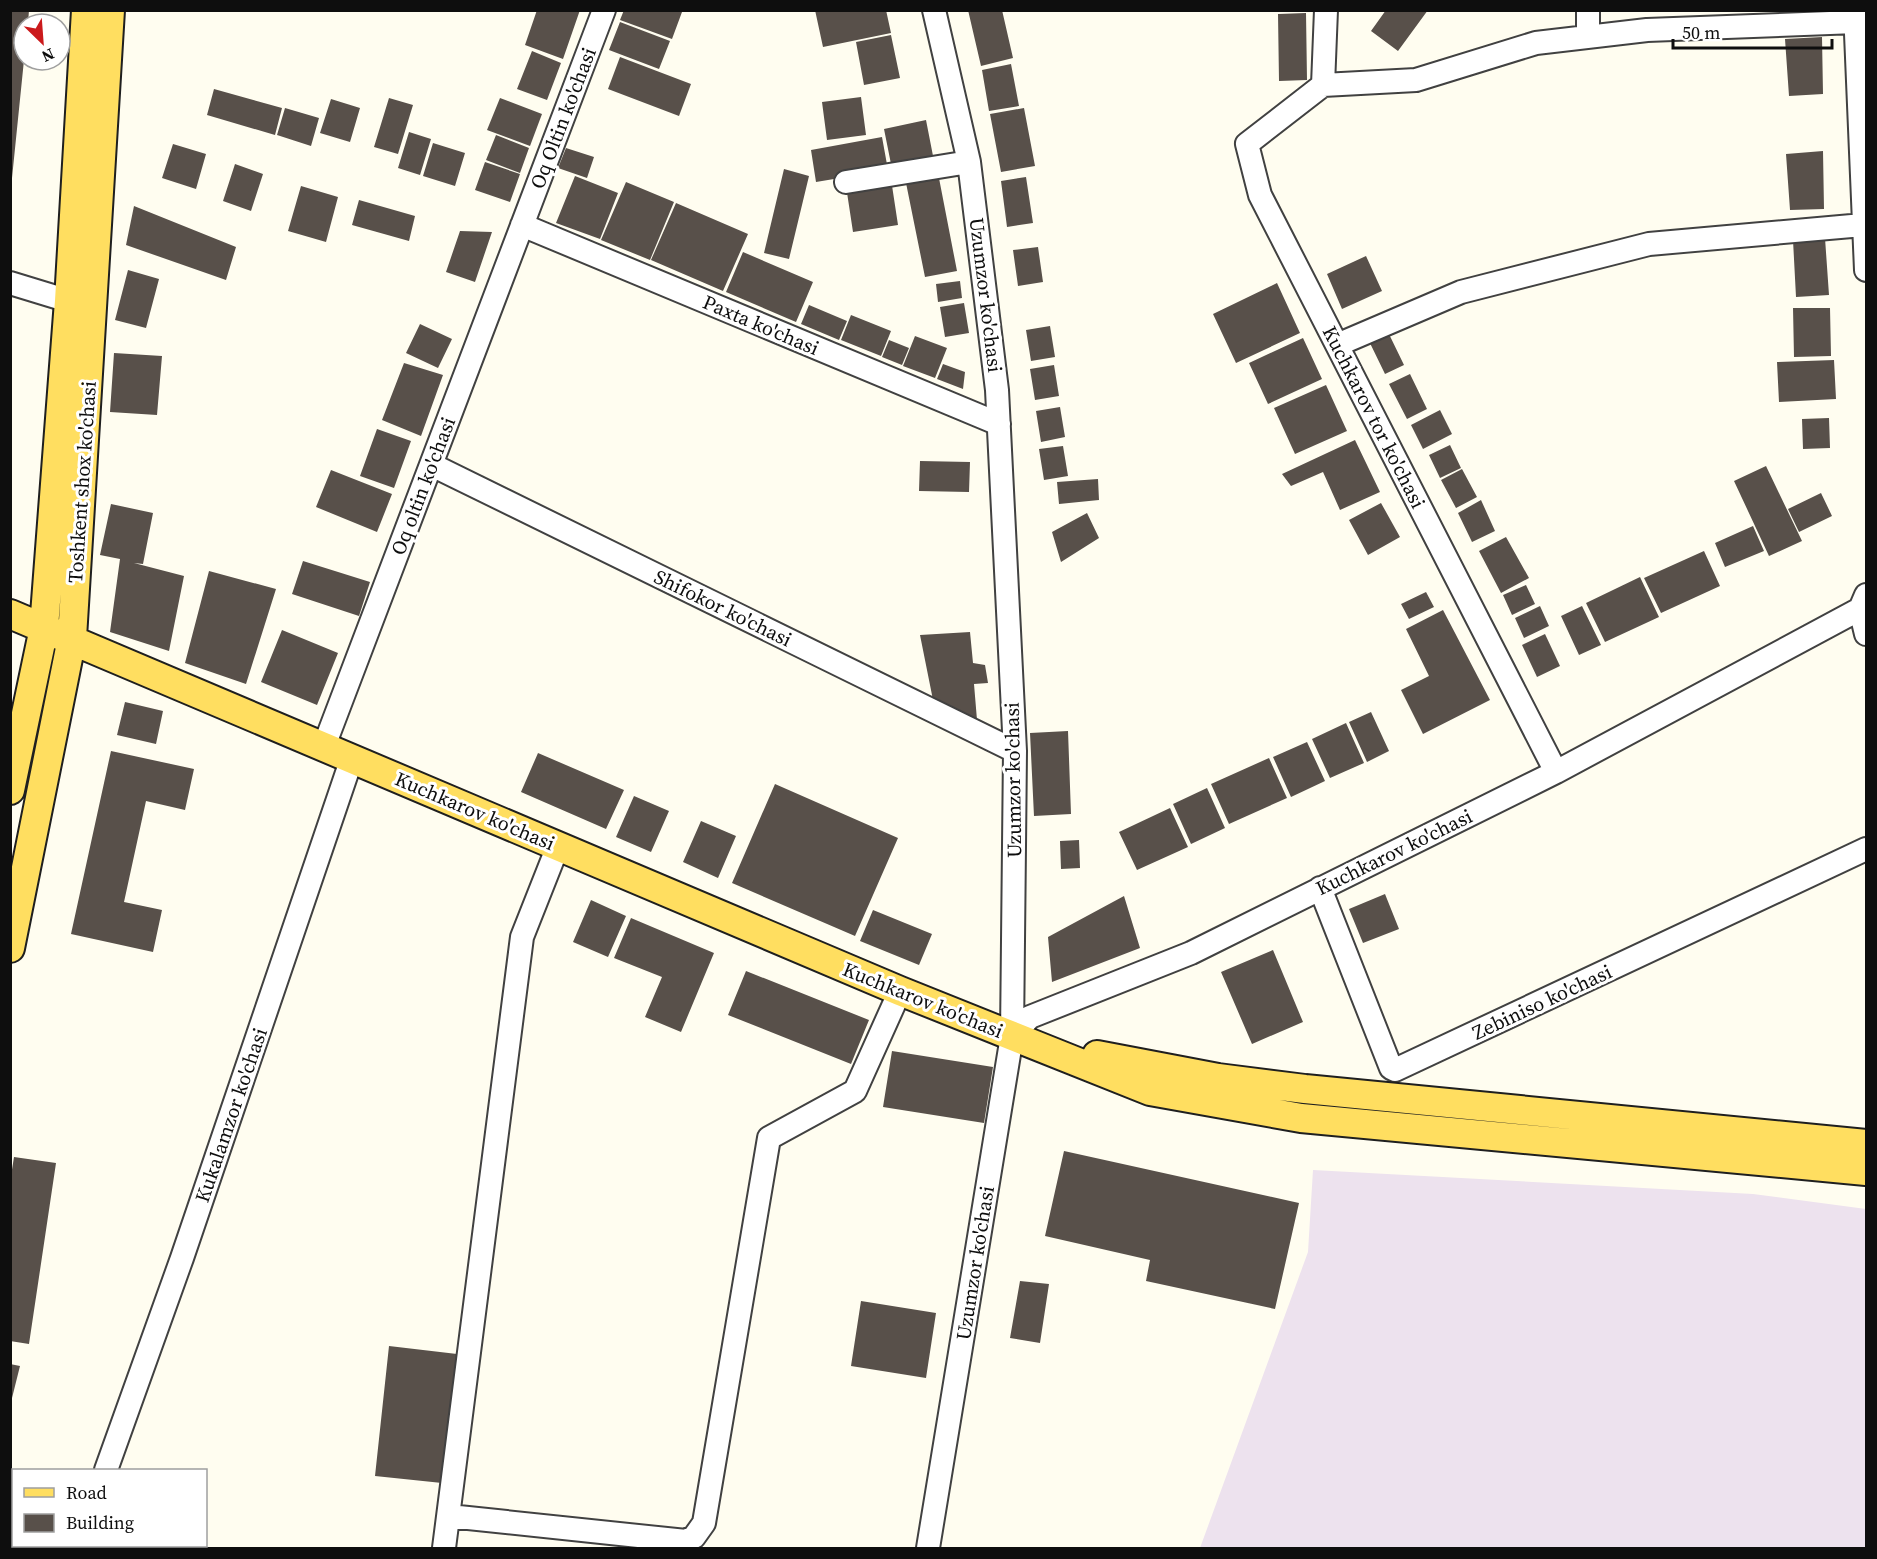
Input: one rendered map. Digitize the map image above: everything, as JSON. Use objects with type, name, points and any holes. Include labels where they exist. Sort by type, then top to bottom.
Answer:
[{"type":"main road","name":"Toshkent shox ko'chasi","points":[[10,790],[44,628],[69,301],[86,10]]},
{"type":"main road","name":"Toshkent shox ko'chasi","points":[[10,948],[72,638],[110,10]]},
{"type":"main road","name":"Kuchkarov ko'chasi","points":[[10,614],[72,638],[900,991],[1012,1036]]},
{"type":"main road","points":[[1012,1036],[1147,1066],[1305,1089],[1866,1144]]},
{"type":"main road","points":[[1012,1036],[1150,1091],[1301,1118],[1866,1171]]},
{"type":"street","name":"Oq Oltin ko'chasi","points":[[522,225],[604,10]]},
{"type":"street","name":"Uzumzor ko'chasi","points":[[928,1548],[1012,1036],[1015,751],[998,390],[969,162],[934,10]]},
{"type":"street","points":[[1326,10],[1323,85],[1416,80],[1536,43],[1647,30],[1856,16],[1866,270]]},
{"type":"street","points":[[1588,10],[1588,37]]},
{"type":"street","name":"Kuchkarov tor ko'chasi","points":[[1323,85],[1247,144],[1260,195],[1556,772]]},
{"type":"street","points":[[846,182],[969,162]]},
{"type":"street","name":"Paxta ko'chasi","points":[[522,225],[999,424]]},
{"type":"street","name":"Oq oltin ko'chasi","points":[[324,746],[522,225]]},
{"type":"street","points":[[1337,345],[1461,292],[1648,244],[1863,225]]},
{"type":"street","points":[[10,283],[69,301]]},
{"type":"street","name":"Shifokor ko'chasi","points":[[432,465],[1015,751]]},
{"type":"street","points":[[1863,602],[1866,634]]},
{"type":"street","name":"Kuchkarov ko'chasi","points":[[1012,1036],[1030,1017],[1191,953],[1556,772],[1863,602]]},
{"type":"street","name":"Kukalamzor ko'chasi","points":[[106,1469],[186,1247],[352,758]]},
{"type":"street","points":[[444,1548],[522,937],[558,846]]},
{"type":"street","name":"Zebiniso ko'chasi","points":[[1320,888],[1392,1068],[1395,1070],[1866,849]]},
{"type":"street","points":[[449,1516],[686,1542],[694,1537],[704,1523],[769,1138],[855,1091],[900,991]]},
{"type":"shaded area","points":[[1313,1170],[1753,1194],[1866,1209],[1866,1548],[1200,1548],[1308,1252]]},
{"type":"building","points":[[10,10],[29,10],[29,12],[12,12],[12,72],[23,72],[12,178]]},
{"type":"building","points":[[537,10],[580,10],[563,59],[525,45]]},
{"type":"building","points":[[624,10],[682,12],[672,39],[620,20]]},
{"type":"building","points":[[815,10],[886,10],[891,33],[823,47]]},
{"type":"building","points":[[968,10],[1002,10],[1013,58],[981,66]]},
{"type":"building","points":[[1386,10],[1428,10],[1398,51],[1371,31]]},
{"type":"building","points":[[1306,13],[1307,80],[1279,81],[1278,14]]},
{"type":"building","points":[[620,22],[670,41],[659,69],[609,50]]},
{"type":"building","points":[[891,35],[900,78],[864,85],[856,42]]},
{"type":"building","points":[[1822,37],[1823,94],[1789,96],[1785,39]]},
{"type":"building","points":[[532,51],[561,63],[547,100],[517,89]]},
{"type":"building","points":[[620,57],[691,84],[679,116],[608,89]]},
{"type":"building","points":[[1011,64],[1019,106],[989,111],[982,70]]},
{"type":"building","points":[[214,89],[282,108],[275,135],[207,115]]},
{"type":"building","points":[[861,97],[866,135],[827,140],[822,102]]},
{"type":"building","points":[[389,98],[413,105],[398,154],[374,147]]},
{"type":"building","points":[[500,98],[542,114],[530,146],[487,130]]},
{"type":"building","points":[[331,99],[360,108],[350,142],[320,133]]},
{"type":"building","points":[[285,108],[319,118],[311,146],[277,135]]},
{"type":"building","points":[[1024,108],[1035,166],[1001,172],[990,114]]},
{"type":"building","points":[[926,120],[934,161],[892,169],[884,129]]},
{"type":"building","points":[[409,132],[431,139],[420,175],[398,168]]},
{"type":"building","points":[[496,135],[529,148],[520,173],[486,160]]},
{"type":"building","points":[[882,137],[888,170],[816,182],[811,150]]},
{"type":"building","points":[[433,143],[465,153],[455,186],[423,176]]},
{"type":"building","points":[[173,144],[206,154],[196,189],[162,178]]},
{"type":"building","points":[[566,148],[594,157],[587,178],[558,168]]},
{"type":"building","points":[[1823,151],[1824,209],[1790,210],[1786,154]]},
{"type":"building","points":[[485,162],[520,174],[510,202],[475,190]]},
{"type":"building","points":[[235,164],[263,174],[251,211],[223,201]]},
{"type":"building","points":[[784,169],[809,176],[789,259],[764,253]]},
{"type":"building","points":[[938,173],[957,271],[925,277],[905,178]]},
{"type":"building","points":[[575,176],[618,193],[600,239],[556,223]]},
{"type":"building","points":[[1026,177],[1033,223],[1007,227],[1001,181]]},
{"type":"building","points":[[891,179],[898,225],[853,232],[846,186]]},
{"type":"building","points":[[626,182],[674,202],[650,260],[601,240]]},
{"type":"building","points":[[301,186],[338,197],[326,242],[288,231]]},
{"type":"building","points":[[359,200],[415,216],[409,241],[352,225]]},
{"type":"building","points":[[676,203],[748,234],[723,291],[651,260]]},
{"type":"building","points":[[134,206],[236,247],[226,280],[126,245]]},
{"type":"building","points":[[460,231],[492,232],[475,282],[446,272]]},
{"type":"building","points":[[1825,238],[1829,295],[1796,297],[1793,240]]},
{"type":"building","points":[[1038,247],[1043,282],[1018,286],[1013,250]]},
{"type":"building","points":[[743,252],[813,282],[796,322],[726,292]]},
{"type":"building","points":[[1366,256],[1382,291],[1342,309],[1327,274]]},
{"type":"building","points":[[128,270],[159,279],[146,328],[115,320]]},
{"type":"building","points":[[960,281],[962,298],[938,302],[936,284]]},
{"type":"building","points":[[1277,283],[1300,333],[1236,363],[1213,314]]},
{"type":"building","points":[[964,303],[969,333],[945,337],[940,307]]},
{"type":"building","points":[[809,305],[847,321],[839,340],[801,324]]},
{"type":"building","points":[[1793,308],[1830,308],[1831,356],[1794,357]]},
{"type":"building","points":[[851,315],[891,331],[881,356],[841,340]]},
{"type":"building","points":[[420,324],[452,339],[438,368],[406,353]]},
{"type":"building","points":[[1050,326],[1055,357],[1031,361],[1026,330]]},
{"type":"building","points":[[1387,330],[1404,365],[1385,374],[1368,339]]},
{"type":"building","points":[[915,336],[947,348],[935,378],[903,366]]},
{"type":"building","points":[[1303,338],[1322,379],[1268,404],[1249,363]]},
{"type":"building","points":[[889,340],[909,348],[902,365],[882,357]]},
{"type":"building","points":[[114,353],[162,356],[157,415],[110,412]]},
{"type":"building","points":[[1834,360],[1836,399],[1779,402],[1777,362]]},
{"type":"building","points":[[404,363],[443,375],[421,436],[382,420]]},
{"type":"building","points":[[943,364],[965,372],[963,389],[937,379]]},
{"type":"building","points":[[1054,365],[1059,396],[1035,400],[1030,369]]},
{"type":"building","points":[[1410,374],[1427,409],[1407,419],[1389,384]]},
{"type":"building","points":[[1326,385],[1347,431],[1295,454],[1274,408]]},
{"type":"building","points":[[1060,407],[1065,437],[1041,442],[1036,411]]},
{"type":"building","points":[[1440,410],[1452,434],[1423,449],[1411,425]]},
{"type":"building","points":[[1829,418],[1830,448],[1803,449],[1802,419]]},
{"type":"building","points":[[377,429],[411,441],[394,488],[360,476]]},
{"type":"building","points":[[1355,440],[1380,492],[1340,510],[1323,472],[1291,486],[1282,474]]},
{"type":"building","points":[[1450,445],[1461,468],[1440,478],[1429,455]]},
{"type":"building","points":[[1063,446],[1068,476],[1044,480],[1039,449]]},
{"type":"building","points":[[920,461],[970,462],[969,492],[919,491]]},
{"type":"building","points":[[1766,466],[1802,541],[1769,556],[1734,481]]},
{"type":"building","points":[[1462,469],[1477,497],[1456,508],[1441,480]]},
{"type":"building","points":[[331,470],[392,494],[377,532],[316,507]]},
{"type":"building","points":[[1098,479],[1099,500],[1059,504],[1057,482]]},
{"type":"building","points":[[1821,493],[1832,516],[1799,532],[1788,509]]},
{"type":"building","points":[[1481,500],[1495,531],[1472,542],[1458,513]]},
{"type":"building","points":[[1381,503],[1400,537],[1368,555],[1349,520]]},
{"type":"building","points":[[111,504],[153,513],[143,564],[134,563],[184,576],[169,651],[110,632],[120,559],[100,555]]},
{"type":"building","points":[[1087,513],[1099,538],[1061,562],[1052,532]]},
{"type":"building","points":[[1753,526],[1764,551],[1725,567],[1715,543]]},
{"type":"building","points":[[1506,537],[1529,578],[1501,593],[1479,551]]},
{"type":"building","points":[[1704,551],[1720,586],[1661,613],[1644,578]]},
{"type":"building","points":[[303,561],[370,582],[359,616],[292,594]]},
{"type":"building","points":[[209,571],[276,589],[246,684],[185,663]]},
{"type":"building","points":[[1640,577],[1659,617],[1605,642],[1586,603]]},
{"type":"building","points":[[1526,585],[1535,604],[1512,615],[1503,595]]},
{"type":"building","points":[[1426,592],[1434,607],[1409,619],[1401,604]]},
{"type":"building","points":[[1540,606],[1549,626],[1524,638],[1515,618]]},
{"type":"building","points":[[1582,606],[1601,645],[1579,655],[1561,616]]},
{"type":"building","points":[[1443,610],[1490,700],[1423,734],[1401,690],[1429,676],[1406,629]]},
{"type":"building","points":[[282,630],[338,653],[317,705],[261,682]]},
{"type":"building","points":[[970,632],[973,663],[985,665],[988,683],[974,684],[977,720],[933,700],[920,635]]},
{"type":"building","points":[[1545,634],[1560,666],[1537,677],[1522,645]]},
{"type":"building","points":[[125,702],[163,711],[156,744],[117,735]]},
{"type":"building","points":[[1371,712],[1389,751],[1367,762],[1349,722]]},
{"type":"building","points":[[1346,723],[1364,763],[1330,778],[1312,739]]},
{"type":"building","points":[[1068,731],[1071,814],[1034,816],[1030,733]]},
{"type":"building","points":[[1307,742],[1325,781],[1291,797],[1273,757]]},
{"type":"building","points":[[111,751],[194,769],[185,810],[146,801],[124,902],[162,910],[153,952],[71,934]]},
{"type":"building","points":[[538,753],[624,790],[606,829],[521,792]]},
{"type":"building","points":[[1269,758],[1287,798],[1229,824],[1211,784]]},
{"type":"building","points":[[775,784],[898,838],[855,936],[732,883]]},
{"type":"building","points":[[1207,788],[1225,828],[1191,844],[1173,804]]},
{"type":"building","points":[[634,796],[669,811],[651,852],[616,837]]},
{"type":"building","points":[[1170,808],[1188,847],[1137,870],[1119,832]]},
{"type":"building","points":[[701,821],[736,836],[718,878],[683,862]]},
{"type":"building","points":[[1079,840],[1080,868],[1061,869],[1060,841]]},
{"type":"building","points":[[1385,894],[1399,929],[1363,943],[1349,909]]},
{"type":"building","points":[[1124,896],[1140,948],[1052,982],[1048,937]]},
{"type":"building","points":[[591,900],[626,916],[608,957],[573,942]]},
{"type":"building","points":[[873,910],[932,934],[919,965],[860,941]]},
{"type":"building","points":[[631,918],[714,953],[681,1032],[645,1017],[662,977],[614,958]]},
{"type":"building","points":[[1273,950],[1303,1022],[1252,1044],[1221,972]]},
{"type":"building","points":[[746,971],[869,1020],[851,1064],[728,1015]]},
{"type":"building","points":[[892,1051],[993,1067],[984,1123],[883,1107]]},
{"type":"building","points":[[1064,1151],[1299,1203],[1275,1309],[1146,1281],[1150,1260],[1045,1236]]},
{"type":"building","points":[[14,1157],[56,1163],[29,1344],[10,1341],[10,1182]]},
{"type":"building","points":[[1020,1281],[1049,1284],[1040,1343],[1010,1338]]},
{"type":"building","points":[[861,1301],[936,1313],[926,1378],[851,1366]]},
{"type":"building","points":[[389,1346],[457,1354],[442,1483],[375,1476]]},
{"type":"building","points":[[10,1364],[20,1366],[11,1402],[10,1402]]},
{"type":"building","points":[[10,1527],[12,1528],[12,1547],[31,1547],[31,1548],[10,1548]]}]
